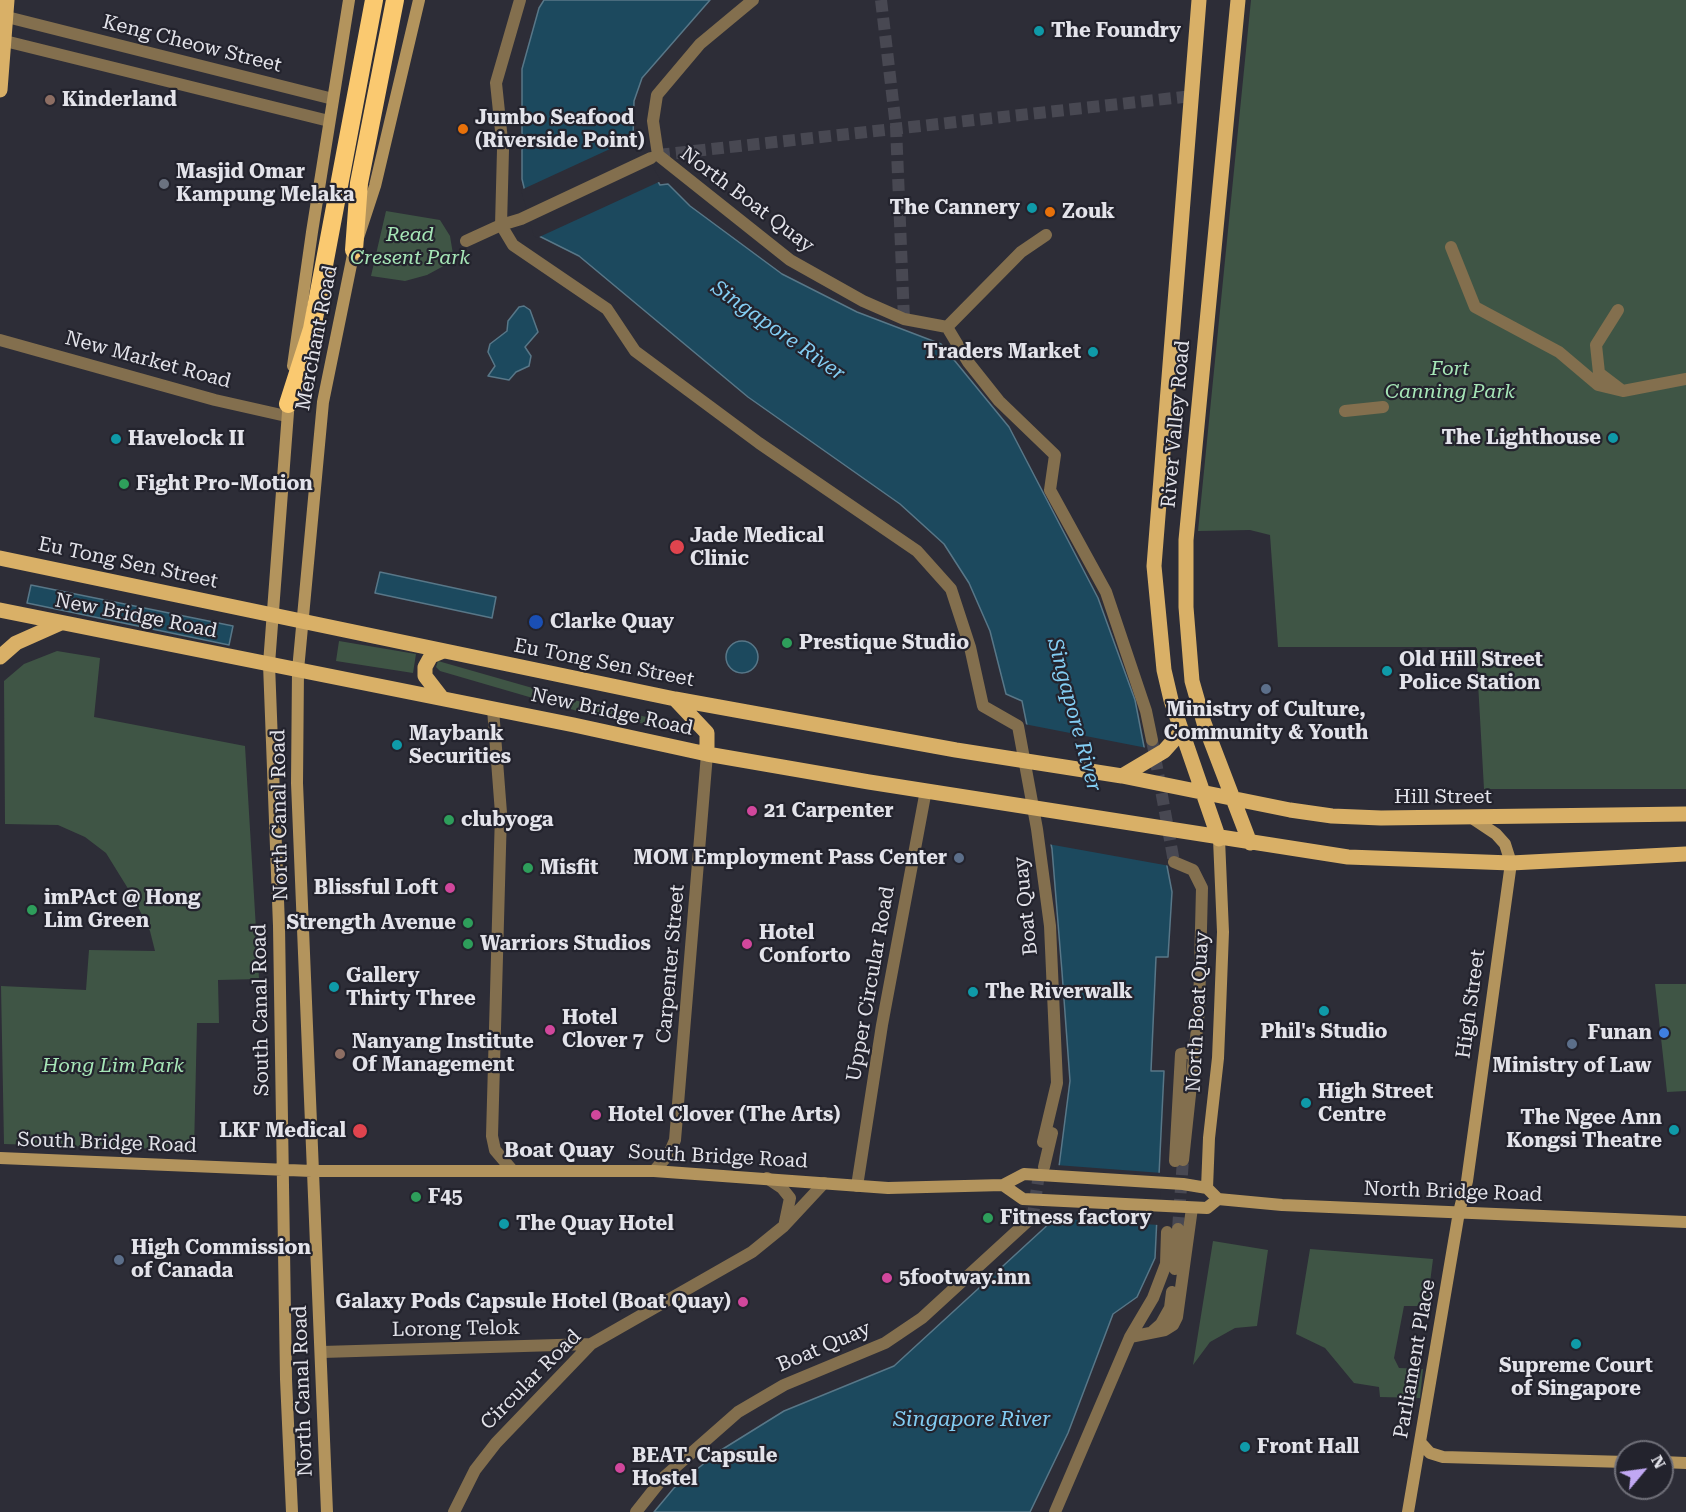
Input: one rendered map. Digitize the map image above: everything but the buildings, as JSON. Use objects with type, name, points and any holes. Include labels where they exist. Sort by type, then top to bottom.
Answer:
[{"type":"highway","points":[[287,410],[312,329],[374,0]]},
{"type":"highway","points":[[354,250],[359,183],[395,0]]},
{"type":"main road","points":[[0,90],[7,0]]},
{"type":"main road","name":"River Valley Road","points":[[1199,0],[1154,566],[1164,670],[1180,732],[1219,838]]},
{"type":"main road","name":"River Valley Road","points":[[1238,0],[1186,540],[1187,625],[1192,681],[1204,723],[1250,843]]},
{"type":"main road","name":"Eu Tong Sen Street","points":[[0,558],[675,699],[956,750],[1122,776],[1202,793]]},
{"type":"main road","name":"New Bridge Road","points":[[0,610],[442,698],[707,754],[1219,838]]},
{"type":"main road","points":[[0,657],[16,643],[61,622]]},
{"type":"main road","points":[[442,698],[425,676],[425,666],[431,656],[443,651]]},
{"type":"main road","points":[[675,699],[706,733],[707,754]]},
{"type":"main road","points":[[1122,776],[1158,755],[1180,732]]},
{"type":"main road","name":"Hill Street","points":[[1202,793],[1332,816],[1472,818],[1686,814]]},
{"type":"main road","points":[[1219,838],[1348,858],[1511,863],[1686,854]]},
{"type":"street","name":"Merchant Road","points":[[274,614],[287,410],[349,0]]},
{"type":"street","name":"Merchant Road","points":[[303,620],[323,402],[354,250],[375,186],[419,0]]},
{"type":"street","points":[[501,225],[503,150],[496,83],[520,0]]},
{"type":"street","points":[[466,241],[501,225],[521,219],[654,152],[653,121],[657,95],[700,44],[753,0]]},
{"type":"street","name":"Keng Cheow Street","points":[[7,17],[333,99]]},
{"type":"street","points":[[75,57],[79,35]]},
{"type":"street","name":"Keng Cheow Street","points":[[5,41],[329,121]]},
{"type":"street","points":[[116,67],[120,46]]},
{"type":"street","points":[[171,81],[176,60]]},
{"type":"street","points":[[272,106],[276,85]]},
{"type":"street","name":"North Boat Quay","points":[[654,152],[790,260],[863,302],[904,319],[947,327]]},
{"type":"street","name":"Boat Quay","points":[[501,225],[513,245],[607,309],[635,351],[759,443],[916,551],[951,589],[970,647],[983,706],[1018,726],[1037,829],[1050,926],[1058,1083],[1043,1142]]},
{"type":"street","points":[[1046,235],[1021,252],[947,327],[968,362],[999,401],[1056,455],[1050,490],[1106,592],[1146,711],[1152,740]]},
{"type":"street","points":[[1451,247],[1475,307],[1559,352],[1598,385],[1623,391],[1686,379]]},
{"type":"street","points":[[1618,310],[1596,345],[1599,373],[1623,391]]},
{"type":"street","name":"New Market Road","points":[[0,340],[215,400],[287,410]]},
{"type":"street","points":[[1345,411],[1383,407]]},
{"type":"street","name":"South Canal Road","points":[[274,614],[269,664],[279,926],[286,1379],[292,1512]]},
{"type":"street","name":"North Canal Road","points":[[303,620],[298,670],[297,783],[327,1512]]},
{"type":"street","points":[[493,709],[501,813],[492,1136],[495,1150],[512,1170]]},
{"type":"street","name":"Carpenter Street","points":[[654,1171],[669,1154],[675,1140],[707,754]]},
{"type":"street","name":"Upper Circular Road","points":[[857,1186],[882,1025],[926,790]]},
{"type":"street","points":[[1472,818],[1496,834],[1505,844],[1511,863]]},
{"type":"street","name":"North Boat Quay","points":[[1207,1188],[1221,999],[1223,932],[1219,838]]},
{"type":"street","name":"North Boat Quay","points":[[1174,862],[1193,870],[1202,888],[1199,1010],[1179,1160]]},
{"type":"street","name":"High Street","points":[[1459,1212],[1467,1181],[1511,863]]},
{"type":"street","name":"Boat Quay","points":[[1044,1167],[1062,1084],[1058,1083]]},
{"type":"street","name":"South Bridge Road","points":[[0,1158],[312,1171],[654,1171],[857,1186],[1003,1185],[1024,1174],[1183,1184],[1207,1188]]},
{"type":"street","points":[[767,1178],[782,1188],[789,1198],[784,1226]]},
{"type":"street","name":"Circular Road","points":[[454,1512],[475,1470],[496,1443],[591,1344],[734,1264],[784,1226],[824,1184]]},
{"type":"street","name":"North Bridge Road","points":[[1003,1185],[1023,1199],[1188,1212],[1207,1208],[1218,1198],[1281,1204],[1686,1222]]},
{"type":"street","points":[[1207,1188],[1218,1198]]},
{"type":"street","points":[[1130,1337],[1171,1327],[1177,1317],[1188,1212]]},
{"type":"street","name":"Parliament Place","points":[[1408,1512],[1459,1212]]},
{"type":"street","name":"Boat Quay","points":[[636,1512],[663,1478],[738,1412],[784,1385],[885,1343],[922,1318],[1030,1219]]},
{"type":"street","points":[[1055,1512],[1130,1337],[1153,1298],[1166,1264],[1172,1230],[1170,1308],[1161,1324],[1152,1332]]},
{"type":"street","name":"Lorong Telok","points":[[322,1352],[591,1344]]},
{"type":"street","points":[[1420,1442],[1430,1454],[1443,1457],[1614,1461]]},
{"type":"green space","name":"Fort Canning Park","points":[[1251,0],[1686,0],[1686,789],[1484,789],[1476,647],[1278,647],[1270,535],[1250,530],[1198,531]]},
{"type":"green space","name":"Read Cresent Park","points":[[386,211],[440,220],[450,236],[453,254],[451,262],[427,275],[405,281],[371,276]]},
{"type":"green space","points":[[339,641],[416,654],[413,673],[336,661]]},
{"type":"green space","name":"Hong Lim Park","points":[[57,651],[100,658],[94,717],[245,746],[259,979],[218,980],[219,1023],[197,1023],[194,1150],[4,1144],[1,986],[86,990],[89,950],[155,951],[150,931],[132,895],[106,853],[85,837],[58,825],[5,824],[4,681],[24,664]]},
{"type":"green space","points":[[438,661],[592,705],[683,725],[683,730],[591,715],[440,671],[436,667]]},
{"type":"green space","points":[[1655,984],[1686,984],[1686,1091],[1667,1092]]},
{"type":"green space","points":[[1213,1241],[1268,1250],[1257,1326],[1235,1328],[1210,1342],[1193,1365]]},
{"type":"green space","points":[[1310,1249],[1433,1259],[1427,1306],[1404,1306],[1394,1358],[1399,1368],[1423,1369],[1420,1398],[1380,1397],[1379,1387],[1354,1383],[1325,1348],[1296,1334]]},
{"type":"water","name":"Singapore River","points":[[544,0],[710,0],[642,78],[634,101],[633,139],[660,185],[668,184],[690,206],[782,274],[857,312],[941,344],[1009,427],[1098,598],[1135,700],[1172,892],[1168,957],[1156,957],[1151,1071],[1164,1071],[1155,1258],[1137,1297],[1113,1314],[1068,1433],[1030,1512],[654,1512],[674,1488],[718,1452],[784,1411],[894,1366],[1052,1221],[1070,1081],[1052,849],[1022,701],[1006,694],[990,631],[969,583],[944,544],[900,504],[748,397],[579,256],[535,234],[522,179],[522,69],[539,8]]},
{"type":"water","points":[[524,306],[530,310],[538,332],[525,347],[531,356],[529,366],[516,372],[509,380],[488,376],[495,366],[488,352],[490,344],[507,331],[508,321],[519,307]]},
{"type":"water","points":[[380,572],[496,597],[492,618],[375,593]]},
{"type":"water","points":[[31,585],[233,626],[229,645],[27,603]]},
{"type":"water","points":[[742,641],[753,646],[758,657],[753,668],[742,673],[731,668],[726,657],[731,646]]},
{"type":"pier","points":[[636,137],[661,181],[537,238],[534,236],[521,190]]},
{"type":"pier","points":[[1024,724],[1147,748],[1170,866],[1048,844]]},
{"type":"pier","points":[[1056,1165],[1162,1173],[1159,1225],[1049,1218]]},
{"type":"tunnel","points":[[881,0],[896,127],[904,319]]},
{"type":"tunnel","points":[[658,155],[1192,96]]},
{"type":"tunnel","points":[[1152,740],[1174,862]]},
{"type":"tunnel","points":[[1178,1229],[1183,1160]]},
{"type":"tunnel","points":[[1030,1219],[1033,1215],[1040,1167]]},
{"type":"place","name":"The Foundry","points":[[1039,31]]},
{"type":"place","name":"Kinderland","points":[[50,100]]},
{"type":"place","name":"Jumbo Seafood (Riverside Point)","points":[[463,129]]},
{"type":"place","name":"Masjid Omar Kampung Melaka","points":[[164,184]]},
{"type":"place","name":"The Cannery","points":[[1032,208]]},
{"type":"place","name":"Zouk","points":[[1050,212]]},
{"type":"place","name":"Traders Market","points":[[1093,352]]},
{"type":"place","name":"The Lighthouse","points":[[1613,438]]},
{"type":"place","name":"Havelock II","points":[[116,439]]},
{"type":"place","name":"Fight Pro-Motion","points":[[124,484]]},
{"type":"place","name":"Jade Medical Clinic","points":[[677,547]]},
{"type":"place","name":"Clarke Quay","points":[[536,622]]},
{"type":"place","name":"Prestique Studio","points":[[787,643]]},
{"type":"place","name":"Old Hill Street Police Station","points":[[1387,671]]},
{"type":"place","name":"Ministry of Culture, Community & Youth","points":[[1266,689]]},
{"type":"place","name":"Maybank Securities","points":[[397,745]]},
{"type":"place","name":"21 Carpenter","points":[[752,811]]},
{"type":"place","name":"clubyoga","points":[[449,820]]},
{"type":"place","name":"MOM Employment Pass Center","points":[[959,858]]},
{"type":"place","name":"Misfit","points":[[528,868]]},
{"type":"place","name":"Blissful Loft","points":[[450,888]]},
{"type":"place","name":"imPAct @ Hong Lim Green","points":[[32,910]]},
{"type":"place","name":"Strength Avenue","points":[[468,923]]},
{"type":"place","name":"Warriors Studios","points":[[468,944]]},
{"type":"place","name":"Hotel Conforto","points":[[747,944]]},
{"type":"place","name":"Gallery Thirty Three","points":[[334,987]]},
{"type":"place","name":"The Riverwalk","points":[[973,992]]},
{"type":"place","name":"Phil's Studio","points":[[1324,1011]]},
{"type":"place","name":"Hotel Clover 7","points":[[550,1030]]},
{"type":"place","name":"Funan","points":[[1664,1033]]},
{"type":"place","name":"Ministry of Law","points":[[1572,1044]]},
{"type":"place","name":"Nanyang Institute Of Management","points":[[340,1054]]},
{"type":"place","name":"High Street Centre","points":[[1306,1103]]},
{"type":"place","name":"Hotel Clover (The Arts)","points":[[596,1115]]},
{"type":"place","name":"The Ngee Ann Kongsi Theatre","points":[[1674,1130]]},
{"type":"place","name":"LKF Medical","points":[[360,1131]]},
{"type":"place","name":"F45","points":[[416,1197]]},
{"type":"place","name":"Fitness factory","points":[[988,1218]]},
{"type":"place","name":"The Quay Hotel","points":[[504,1224]]},
{"type":"place","name":"High Commission of Canada","points":[[119,1260]]},
{"type":"place","name":"5footway.inn","points":[[887,1278]]},
{"type":"place","name":"Galaxy Pods Capsule Hotel (Boat Quay)","points":[[743,1302]]},
{"type":"place","name":"Supreme Court of Singapore","points":[[1576,1344]]},
{"type":"place","name":"Front Hall","points":[[1245,1447]]},
{"type":"place","name":"BEAT. Capsule Hostel","points":[[620,1468]]},
{"type":"district","name":"Boat Quay","points":[[559,1151]]}]
